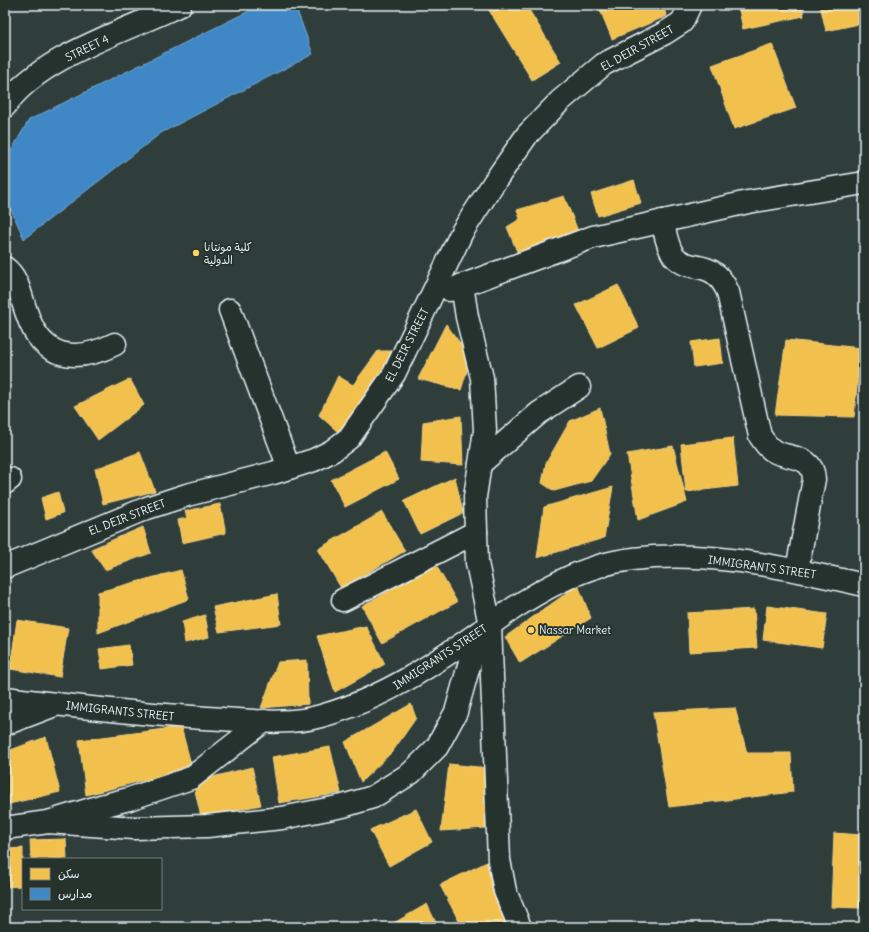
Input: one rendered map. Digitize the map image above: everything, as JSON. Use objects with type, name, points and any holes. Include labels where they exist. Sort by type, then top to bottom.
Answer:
[{"type":"street","name":"STREET 4","points":[[5,106],[31,79],[73,53],[180,5]]},
{"type":"street","name":"EL DEIR STREET","points":[[5,567],[148,508],[186,495],[314,460],[332,451],[349,438],[394,374],[462,232],[494,181],[527,135],[560,101],[604,64],[665,33],[682,22],[690,5]]},
{"type":"street","points":[[430,298],[592,237],[748,202],[864,183]]},
{"type":"street","points":[[662,221],[671,249],[675,256],[683,262],[717,273],[723,280],[728,292],[760,436],[766,445],[778,453],[802,459],[810,463],[814,473],[797,570]]},
{"type":"street","points":[[5,268],[16,280],[27,316],[38,337],[50,349],[65,355],[84,356],[103,350],[115,344]]},
{"type":"street","points":[[462,285],[467,317],[482,378],[485,430],[475,497],[477,563],[484,629],[499,860],[505,891],[520,927]]},
{"type":"street","points":[[230,310],[289,468]]},
{"type":"street","points":[[480,464],[539,413],[579,387]]},
{"type":"street","points":[[343,600],[476,532]]},
{"type":"street","name":"IMMIGRANTS STREET","points":[[5,698],[142,714],[264,721],[319,717],[358,704],[399,684],[556,583],[598,566],[628,560],[664,557],[708,559],[797,570],[864,584]]},
{"type":"street","points":[[48,822],[134,828],[207,826],[282,818],[343,806],[373,798],[411,773],[436,747],[456,712],[484,629]]},
{"type":"street","points":[[5,724],[56,704]]},
{"type":"street","points":[[5,828],[48,822],[129,799],[192,778],[264,721]]},
{"type":"building: سكن","points":[[490,5],[526,5],[561,62],[532,80],[487,7]]},
{"type":"building: سكن","points":[[598,5],[662,5],[667,16],[612,39]]},
{"type":"building: سكن","points":[[738,5],[802,5],[804,16],[743,29]]},
{"type":"building: سكن","points":[[820,5],[864,5],[864,23],[826,31]]},
{"type":"building: سكن","points":[[772,44],[796,108],[734,129],[712,65]]},
{"type":"building: سكن","points":[[634,180],[641,203],[598,216],[591,194]]},
{"type":"building: سكن","points":[[564,196],[578,231],[518,254],[507,227],[520,219],[517,210]]},
{"type":"building: سكن","points":[[618,285],[639,328],[598,348],[576,305]]},
{"type":"building: سكن","points":[[446,324],[471,358],[461,390],[418,379]]},
{"type":"building: سكن","points":[[720,338],[723,363],[694,367],[691,342]]},
{"type":"building: سكن","points":[[786,340],[861,348],[854,417],[775,415]]},
{"type":"building: سكن","points":[[378,351],[394,351],[339,433],[319,415],[338,376],[353,385]]},
{"type":"building: سكن","points":[[130,379],[144,405],[98,440],[75,406]]},
{"type":"building: سكن","points":[[600,408],[610,454],[591,481],[554,491],[542,483],[546,463],[570,421]]},
{"type":"building: سكن","points":[[461,416],[463,465],[421,462],[423,422]]},
{"type":"building: سكن","points":[[733,438],[738,486],[686,492],[681,444]]},
{"type":"building: سكن","points":[[673,446],[687,502],[638,520],[627,454]]},
{"type":"building: سكن","points":[[140,452],[155,491],[103,504],[95,469]]},
{"type":"building: سكن","points":[[385,452],[399,479],[345,507],[331,480]]},
{"type":"building: سكن","points":[[455,477],[463,513],[420,534],[404,501]]},
{"type":"building: سكن","points":[[613,487],[604,538],[537,558],[544,507]]},
{"type":"building: سكن","points":[[58,492],[63,513],[46,519],[41,498]]},
{"type":"building: سكن","points":[[220,504],[226,533],[182,543],[178,520],[187,518],[185,511]]},
{"type":"building: سكن","points":[[382,512],[405,551],[341,588],[318,549]]},
{"type":"building: سكن","points":[[143,527],[151,553],[105,570],[91,549]]},
{"type":"building: سكن","points":[[436,565],[457,602],[382,643],[362,606]]},
{"type":"building: سكن","points":[[181,570],[189,599],[98,633],[98,592]]},
{"type":"building: سكن","points":[[578,585],[591,618],[520,663],[505,637]]},
{"type":"building: سكن","points":[[277,594],[281,624],[219,632],[213,607]]},
{"type":"building: سكن","points":[[767,606],[827,614],[822,648],[763,640]]},
{"type":"building: سكن","points":[[754,609],[757,648],[689,652],[687,613]]},
{"type":"building: سكن","points":[[205,615],[209,637],[185,643],[182,622]]},
{"type":"building: سكن","points":[[17,620],[68,628],[60,677],[10,669]]},
{"type":"building: سكن","points":[[366,626],[385,664],[335,692],[317,636]]},
{"type":"building: سكن","points":[[129,645],[132,665],[102,669],[99,649]]},
{"type":"building: سكن","points":[[307,660],[308,704],[261,708],[278,662]]},
{"type":"building: سكن","points":[[411,704],[416,718],[393,751],[361,782],[345,742]]},
{"type":"building: سكن","points":[[735,708],[747,753],[791,753],[793,792],[669,807],[653,712]]},
{"type":"building: سكن","points":[[181,727],[192,768],[86,795],[79,740]]},
{"type":"building: سكن","points":[[46,737],[60,792],[5,805],[5,752]]},
{"type":"building: سكن","points":[[330,747],[341,793],[279,803],[272,757]]},
{"type":"building: سكن","points":[[449,764],[488,768],[486,828],[441,831]]},
{"type":"building: سكن","points":[[252,767],[261,805],[201,817],[193,782]]},
{"type":"building: سكن","points":[[416,809],[432,842],[389,866],[370,830]]},
{"type":"building: سكن","points":[[834,833],[863,835],[860,908],[831,907]]},
{"type":"building: سكن","points":[[66,839],[67,858],[31,858],[30,840]]},
{"type":"building: سكن","points":[[23,848],[22,886],[5,887],[5,849]]},
{"type":"building: سكن","points":[[491,860],[506,924],[499,927],[462,927],[440,885]]},
{"type":"building: سكن","points":[[427,904],[438,927],[387,927]]},
{"type":"building: مدارس","points":[[261,5],[295,5],[313,54],[161,133],[24,239],[5,196],[5,161],[29,120]]},
{"type":"place","name":"كلية مونتانا الدولية","points":[[196,253]]},
{"type":"place","name":"Nassar Market","points":[[531,630]]}]
